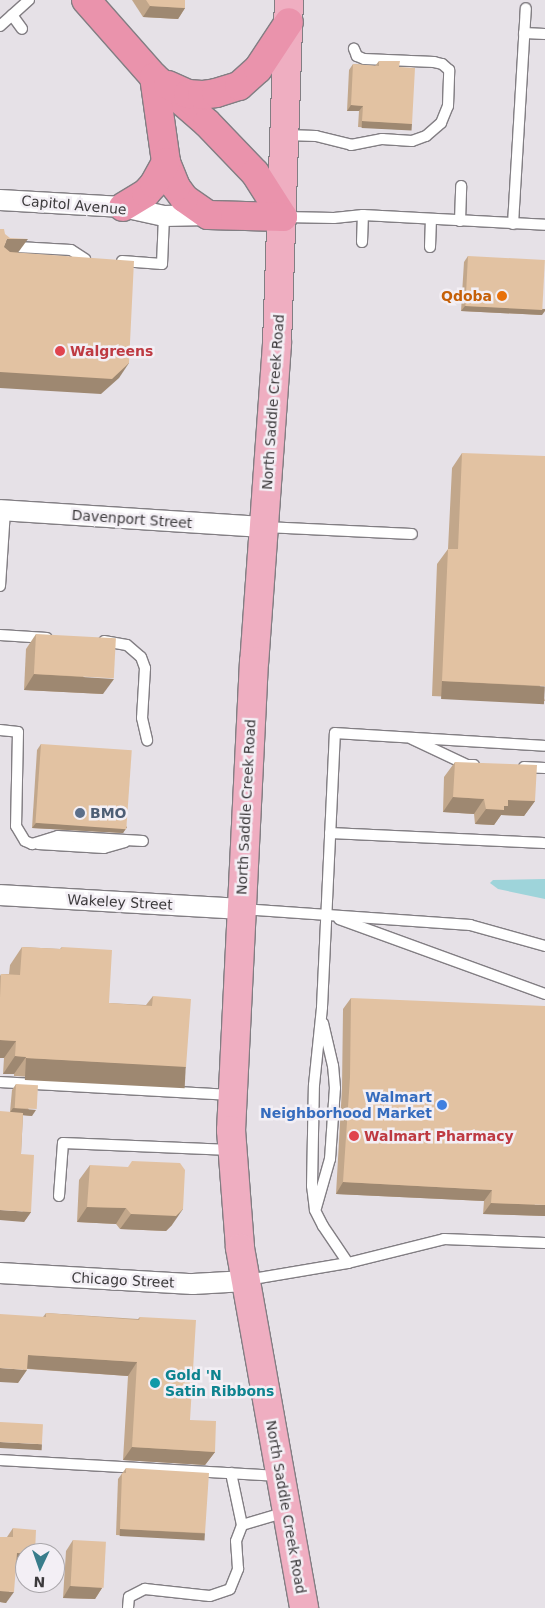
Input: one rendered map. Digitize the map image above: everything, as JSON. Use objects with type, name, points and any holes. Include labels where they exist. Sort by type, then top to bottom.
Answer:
[{"type":"highway","points":[[86,0],[154,77],[207,123],[255,173],[282,217]]},
{"type":"highway","points":[[154,77],[188,94],[202,95],[228,90],[244,82],[258,69],[289,11]]},
{"type":"highway","points":[[154,77],[166,162],[180,193],[208,215],[282,217]]},
{"type":"highway","points":[[124,207],[146,193],[154,184],[166,162]]},
{"type":"main road","name":"North Saddle Creek Road","points":[[289,11],[286,135],[276,353],[254,661],[232,1095],[232,1150],[236,1216],[246,1280],[304,1608]]},
{"type":"street","name":"Capitol Avenue","points":[[0,200],[124,207],[164,216],[208,215]]},
{"type":"street","name":"Davenport Street","points":[[2,511],[264,527]]},
{"type":"street","name":"Wakeley Street","points":[[0,895],[241,909]]},
{"type":"street","name":"Chicago Street","points":[[0,1272],[193,1284],[246,1280]]},
{"type":"lane","points":[[0,26],[29,0]]},
{"type":"lane","points":[[513,224],[526,8]]},
{"type":"lane","points":[[12,15],[22,29]]},
{"type":"lane","points":[[524,33],[545,34]]},
{"type":"lane","points":[[286,135],[316,136],[351,145],[382,139],[412,140],[426,136],[441,123],[448,106],[449,70],[442,64],[364,59],[357,56],[354,49]]},
{"type":"lane","points":[[460,221],[461,186]]},
{"type":"lane","points":[[111,260],[162,264],[164,216]]},
{"type":"lane","points":[[282,217],[363,216],[545,225]]},
{"type":"lane","points":[[362,242],[363,216]]},
{"type":"lane","points":[[430,248],[431,220]]},
{"type":"lane","points":[[0,246],[71,250],[89,259],[70,265]]},
{"type":"lane","points":[[0,586],[2,511]]},
{"type":"lane","points":[[264,527],[412,534]]},
{"type":"lane","points":[[0,635],[58,638]]},
{"type":"lane","points":[[96,641],[127,645],[141,657],[145,668],[142,718],[147,740]]},
{"type":"lane","points":[[0,730],[18,732],[16,826],[25,841],[32,844],[58,836],[143,841]]},
{"type":"lane","points":[[348,1263],[316,1210],[312,1177],[314,1085],[321,1015],[335,733],[545,746]]},
{"type":"lane","points":[[408,738],[467,765],[487,766]]},
{"type":"lane","points":[[516,767],[545,768]]},
{"type":"lane","points":[[330,834],[545,843]]},
{"type":"lane","points":[[241,909],[470,926],[545,946]]},
{"type":"lane","points":[[326,914],[545,994]]},
{"type":"lane","points":[[316,1210],[330,1159],[335,1088],[333,1066],[321,1015]]},
{"type":"lane","points":[[0,1082],[232,1095]]},
{"type":"lane","points":[[59,1196],[63,1143],[232,1150]]},
{"type":"lane","points":[[246,1280],[348,1263],[444,1239],[545,1243]]},
{"type":"lane","points":[[0,1460],[280,1476]]},
{"type":"lane","points":[[128,1608],[129,1597],[145,1589],[210,1596],[230,1589],[238,1569],[236,1541],[242,1525],[231,1473]]},
{"type":"lane","points":[[242,1525],[287,1511]]},
{"type":"water","points":[[545,879],[545,899],[498,889],[490,883],[493,880]]},
{"type":"building","points":[[146,0],[185,0],[185,8],[150,6]]},
{"type":"building","points":[[379,61],[400,61],[399,67],[415,68],[412,124],[362,121],[363,106],[351,105],[353,64],[379,66]]},
{"type":"building","name":"Walgreens","points":[[0,229],[4,229],[5,234],[10,238],[28,239],[7,239],[4,247],[10,252],[134,261],[129,363],[112,379],[0,372]]},
{"type":"building","name":"Qdoba","points":[[468,256],[545,260],[542,310],[465,306]]},
{"type":"building","points":[[462,453],[545,456],[545,686],[442,681],[448,549],[458,549]]},
{"type":"building","points":[[36,634],[116,638],[114,678],[34,674]]},
{"type":"building","points":[[41,744],[132,750],[126,829],[35,823]]},
{"type":"building","points":[[455,762],[537,765],[535,801],[508,800],[508,806],[504,806],[504,810],[486,809],[484,799],[453,797]]},
{"type":"building","points":[[22,947],[112,950],[109,1003],[152,1006],[153,996],[191,999],[186,1067],[15,1056],[16,1041],[0,1040],[1,974],[20,975]]},
{"type":"building","name":"Walmart Neighborhood Market","points":[[351,998],[545,1006],[545,1205],[491,1203],[492,1190],[343,1182],[350,1077]]},
{"type":"building","points":[[16,1084],[38,1085],[37,1109],[15,1108]]},
{"type":"building","points":[[0,1111],[23,1113],[21,1154],[34,1155],[31,1212],[0,1210]]},
{"type":"building","points":[[132,1161],[180,1163],[185,1170],[183,1209],[176,1216],[131,1214],[126,1208],[87,1207],[90,1165],[128,1167]]},
{"type":"building","points":[[46,1313],[139,1320],[140,1317],[196,1320],[190,1420],[216,1421],[215,1452],[132,1447],[137,1362],[28,1355],[27,1370],[0,1368],[0,1314],[46,1317]]},
{"type":"building","points":[[0,1422],[43,1424],[42,1444],[0,1442]]},
{"type":"building","points":[[126,1468],[209,1473],[205,1533],[120,1529],[122,1473],[126,1473]]},
{"type":"building","points":[[13,1528],[36,1530],[35,1543],[15,1543],[14,1592],[0,1591],[0,1537],[13,1537]]},
{"type":"building","points":[[73,1540],[106,1542],[104,1588],[71,1586]]},
{"type":"place","name":"Qdoba","points":[[502,296]]},
{"type":"place","name":"Walgreens","points":[[60,351]]},
{"type":"place","name":"BMO","points":[[80,813]]},
{"type":"place","name":"Walmart Neighborhood Market","points":[[442,1105]]},
{"type":"place","name":"Walmart Pharmacy","points":[[354,1136]]},
{"type":"place","name":"Gold 'N Satin Ribbons","points":[[155,1383]]}]
